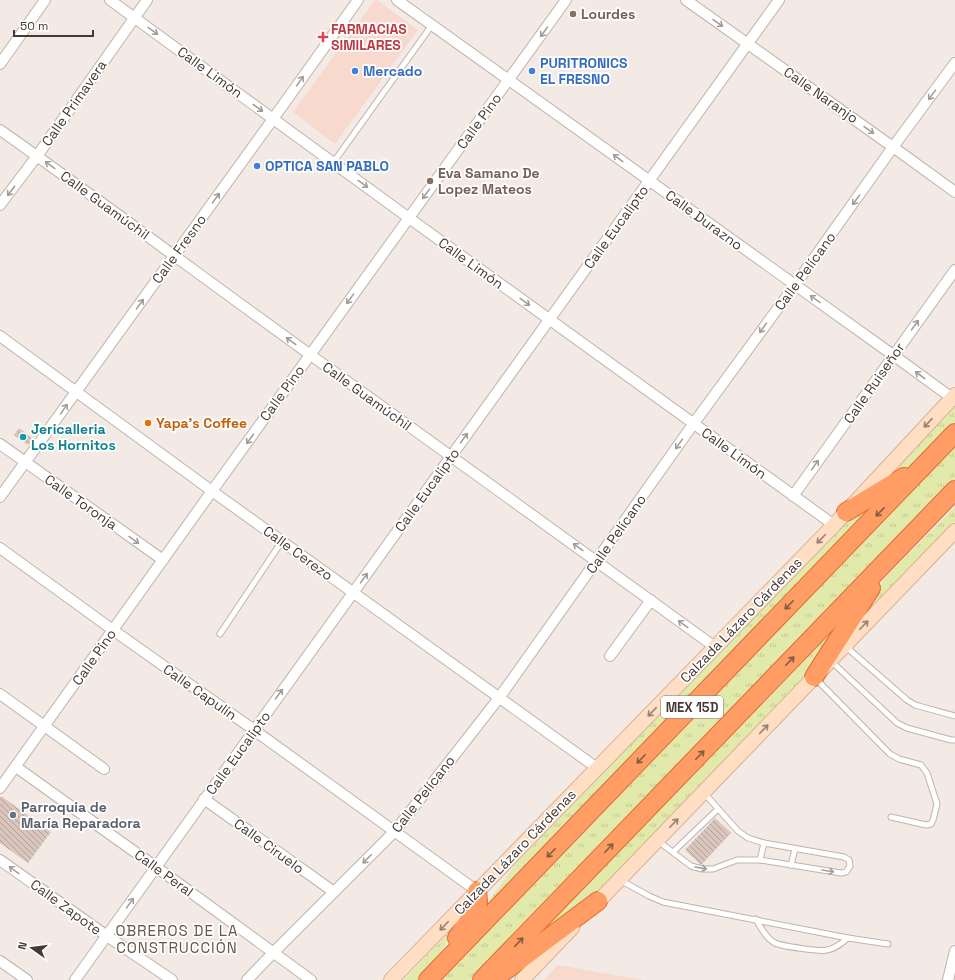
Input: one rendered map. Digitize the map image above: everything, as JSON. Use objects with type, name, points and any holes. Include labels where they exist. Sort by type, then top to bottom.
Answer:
[{"type":"highway","name":"Calzada Lázaro Cárdenas","points":[[427,980],[955,433]]},
{"type":"highway","points":[[846,512],[924,466]]},
{"type":"highway","name":"MEX 15D","points":[[482,980],[955,490]]},
{"type":"highway","points":[[814,677],[892,555]]},
{"type":"highway","points":[[427,980],[477,909],[477,891]]},
{"type":"highway","points":[[493,980],[598,901]]},
{"type":"main road","name":"Calzada Lázaro Cárdenas","points":[[392,980],[834,525],[953,396]]},
{"type":"main road","points":[[522,980],[954,532]]},
{"type":"street","points":[[0,64],[45,0]]},
{"type":"street","name":"Calle Limón","points":[[110,0],[834,525]]},
{"type":"street","name":"Calle Primavera","points":[[0,205],[37,156],[147,0]]},
{"type":"street","name":"Calle Fresno","points":[[0,498],[358,0]]},
{"type":"street","name":"Calle Durazno","points":[[397,0],[893,355],[953,396]]},
{"type":"street","name":"Calle Pino","points":[[0,788],[566,0]]},
{"type":"street","name":"Calle Naranjo","points":[[686,0],[955,192]]},
{"type":"street","name":"Calle Eucalipto","points":[[75,980],[779,0]]},
{"type":"street","name":"Calle Pelícano","points":[[247,980],[394,831],[499,698],[694,423],[955,63]]},
{"type":"street","name":"Calle Guamúchil","points":[[0,130],[715,647]]},
{"type":"street","name":"Calle Ruiseñor","points":[[793,496],[955,270]]},
{"type":"street","name":"Calle Cerezo","points":[[0,336],[212,491],[597,768]]},
{"type":"street","name":"Calle Toronja","points":[[0,444],[163,560]]},
{"type":"street","name":"Calle Capulín","points":[[0,548],[477,891]]},
{"type":"street","points":[[610,656],[651,600]]},
{"type":"street","points":[[0,694],[104,769]]},
{"type":"street","name":"Calle Peral","points":[[16,766],[311,980]]},
{"type":"street","name":"Calle Ciruelo","points":[[204,800],[334,892]]},
{"type":"street","name":"Calle Zapote","points":[[0,860],[172,980]]},
{"type":"street","points":[[948,980],[953,968],[955,952]]},
{"type":"street","points":[[0,961],[27,980]]},
{"type":"lane","points":[[333,163],[432,25]]},
{"type":"lane","points":[[220,634],[282,541]]},
{"type":"lane","points":[[844,646],[907,700],[915,705],[955,716]]},
{"type":"lane","points":[[830,660],[897,722],[907,728],[955,740]]},
{"type":"lane","points":[[814,677],[890,754],[898,759],[921,765],[927,773],[937,804],[931,824],[926,825],[891,817]]},
{"type":"lane","points":[[657,840],[691,866],[702,869],[713,869],[737,860],[760,860],[841,873],[846,872],[850,866],[849,860],[844,857],[764,843],[748,838],[738,831],[703,792]]},
{"type":"lane","points":[[673,852],[718,809]]},
{"type":"lane","points":[[760,860],[764,843]]},
{"type":"lane","points":[[791,865],[795,849]]},
{"type":"lane","points":[[619,880],[663,902],[848,938],[888,944]]},
{"type":"lane","points":[[756,919],[764,933],[775,943],[801,949],[826,951],[848,938]]},
{"type":"shaded area","name":"Mercado","points":[[375,0],[418,30],[335,144],[293,112]]},
{"type":"shaded area","points":[[558,965],[644,980],[544,980]]},
{"type":"green space","points":[[955,407],[955,428],[924,461],[874,489]]},
{"type":"green space","points":[[955,447],[955,480],[471,980],[442,980]]},
{"type":"green space","points":[[896,491],[458,943],[515,865],[849,517]]},
{"type":"green space","points":[[955,507],[955,524],[842,642],[884,579]]},
{"type":"green space","points":[[856,607],[810,675],[594,899],[523,951]]},
{"type":"green space","points":[[474,906],[420,980],[404,980]]},
{"type":"building","name":"Jericalleria Los Hornitos","points":[[19,428],[33,439],[28,445],[14,435]]},
{"type":"building","name":"Parroquia de María Reparadora","points":[[1,796],[51,832],[28,863],[0,843]]},
{"type":"building","points":[[715,818],[731,833],[701,865],[685,850]]},
{"type":"place","name":"Lourdes","points":[[573,14]]},
{"type":"place","name":"FARMACIAS SIMILARES","points":[[323,37]]},
{"type":"place","name":"Mercado","points":[[355,71]]},
{"type":"place","name":"PURITRONICS EL FRESNO","points":[[532,71]]},
{"type":"place","name":"OPTICA SAN PABLO","points":[[257,166]]},
{"type":"place","name":"Eva Samano De Lopez Mateos","points":[[430,181]]},
{"type":"place","name":"Yapa's Coffee","points":[[148,423]]},
{"type":"place","name":"Jericalleria Los Hornitos","points":[[23,437]]},
{"type":"place","name":"Parroquia de María Reparadora","points":[[13,815]]},
{"type":"district","name":"OBREROS DE LA CONSTRUCCIÓN","points":[[177,940]]}]
